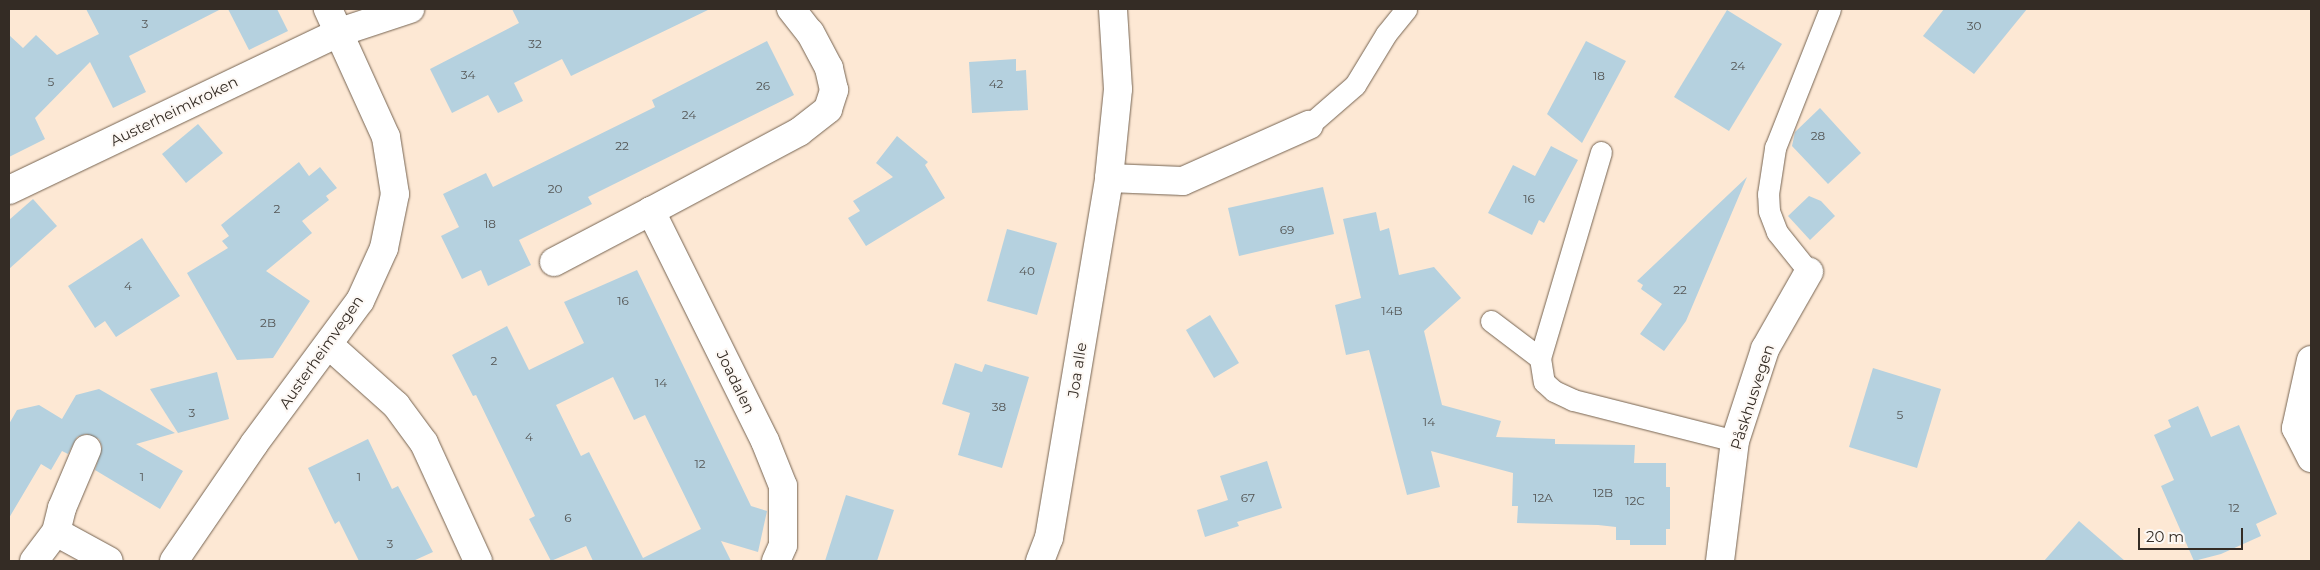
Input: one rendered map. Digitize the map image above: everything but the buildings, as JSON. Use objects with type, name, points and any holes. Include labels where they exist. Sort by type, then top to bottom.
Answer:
[{"type":"street","points":[[334,20],[410,9]]},
{"type":"street","points":[[554,262],[799,132],[828,109],[834,90],[829,68],[810,33],[791,9]]},
{"type":"street","name":"Joa alle","points":[[1040,561],[1049,538],[1109,178],[1118,89],[1113,9]]},
{"type":"street","name":"Austerheimkroken","points":[[9,190],[334,20]]},
{"type":"street","name":"Austerheimvegen","points":[[174,561],[254,444],[330,346],[360,301],[384,248],[395,194],[386,137],[334,20]]},
{"type":"street","points":[[1109,178],[1183,181],[1309,126]]},
{"type":"street","name":"Joadalen","points":[[651,211],[765,441],[783,486],[783,545],[776,561]]},
{"type":"street","name":"Påskhusvegen","points":[[1720,561],[1735,441],[1765,349],[1809,272]]},
{"type":"street","points":[[330,346],[396,405],[424,443],[478,561]]},
{"type":"street","points":[[2311,360],[2296,428],[2311,458]]},
{"type":"street","points":[[34,561],[56,532],[62,508],[87,449]]},
{"type":"street","points":[[56,532],[109,561]]},
{"type":"lane","points":[[1309,126],[1354,85],[1386,34],[1406,9]]},
{"type":"lane","points":[[1809,272],[1778,232],[1769,211],[1768,194],[1775,148],[1830,9]]},
{"type":"lane","points":[[1601,152],[1540,358],[1544,382],[1554,391],[1573,400],[1735,441]]},
{"type":"lane","points":[[1491,321],[1540,358]]}]
